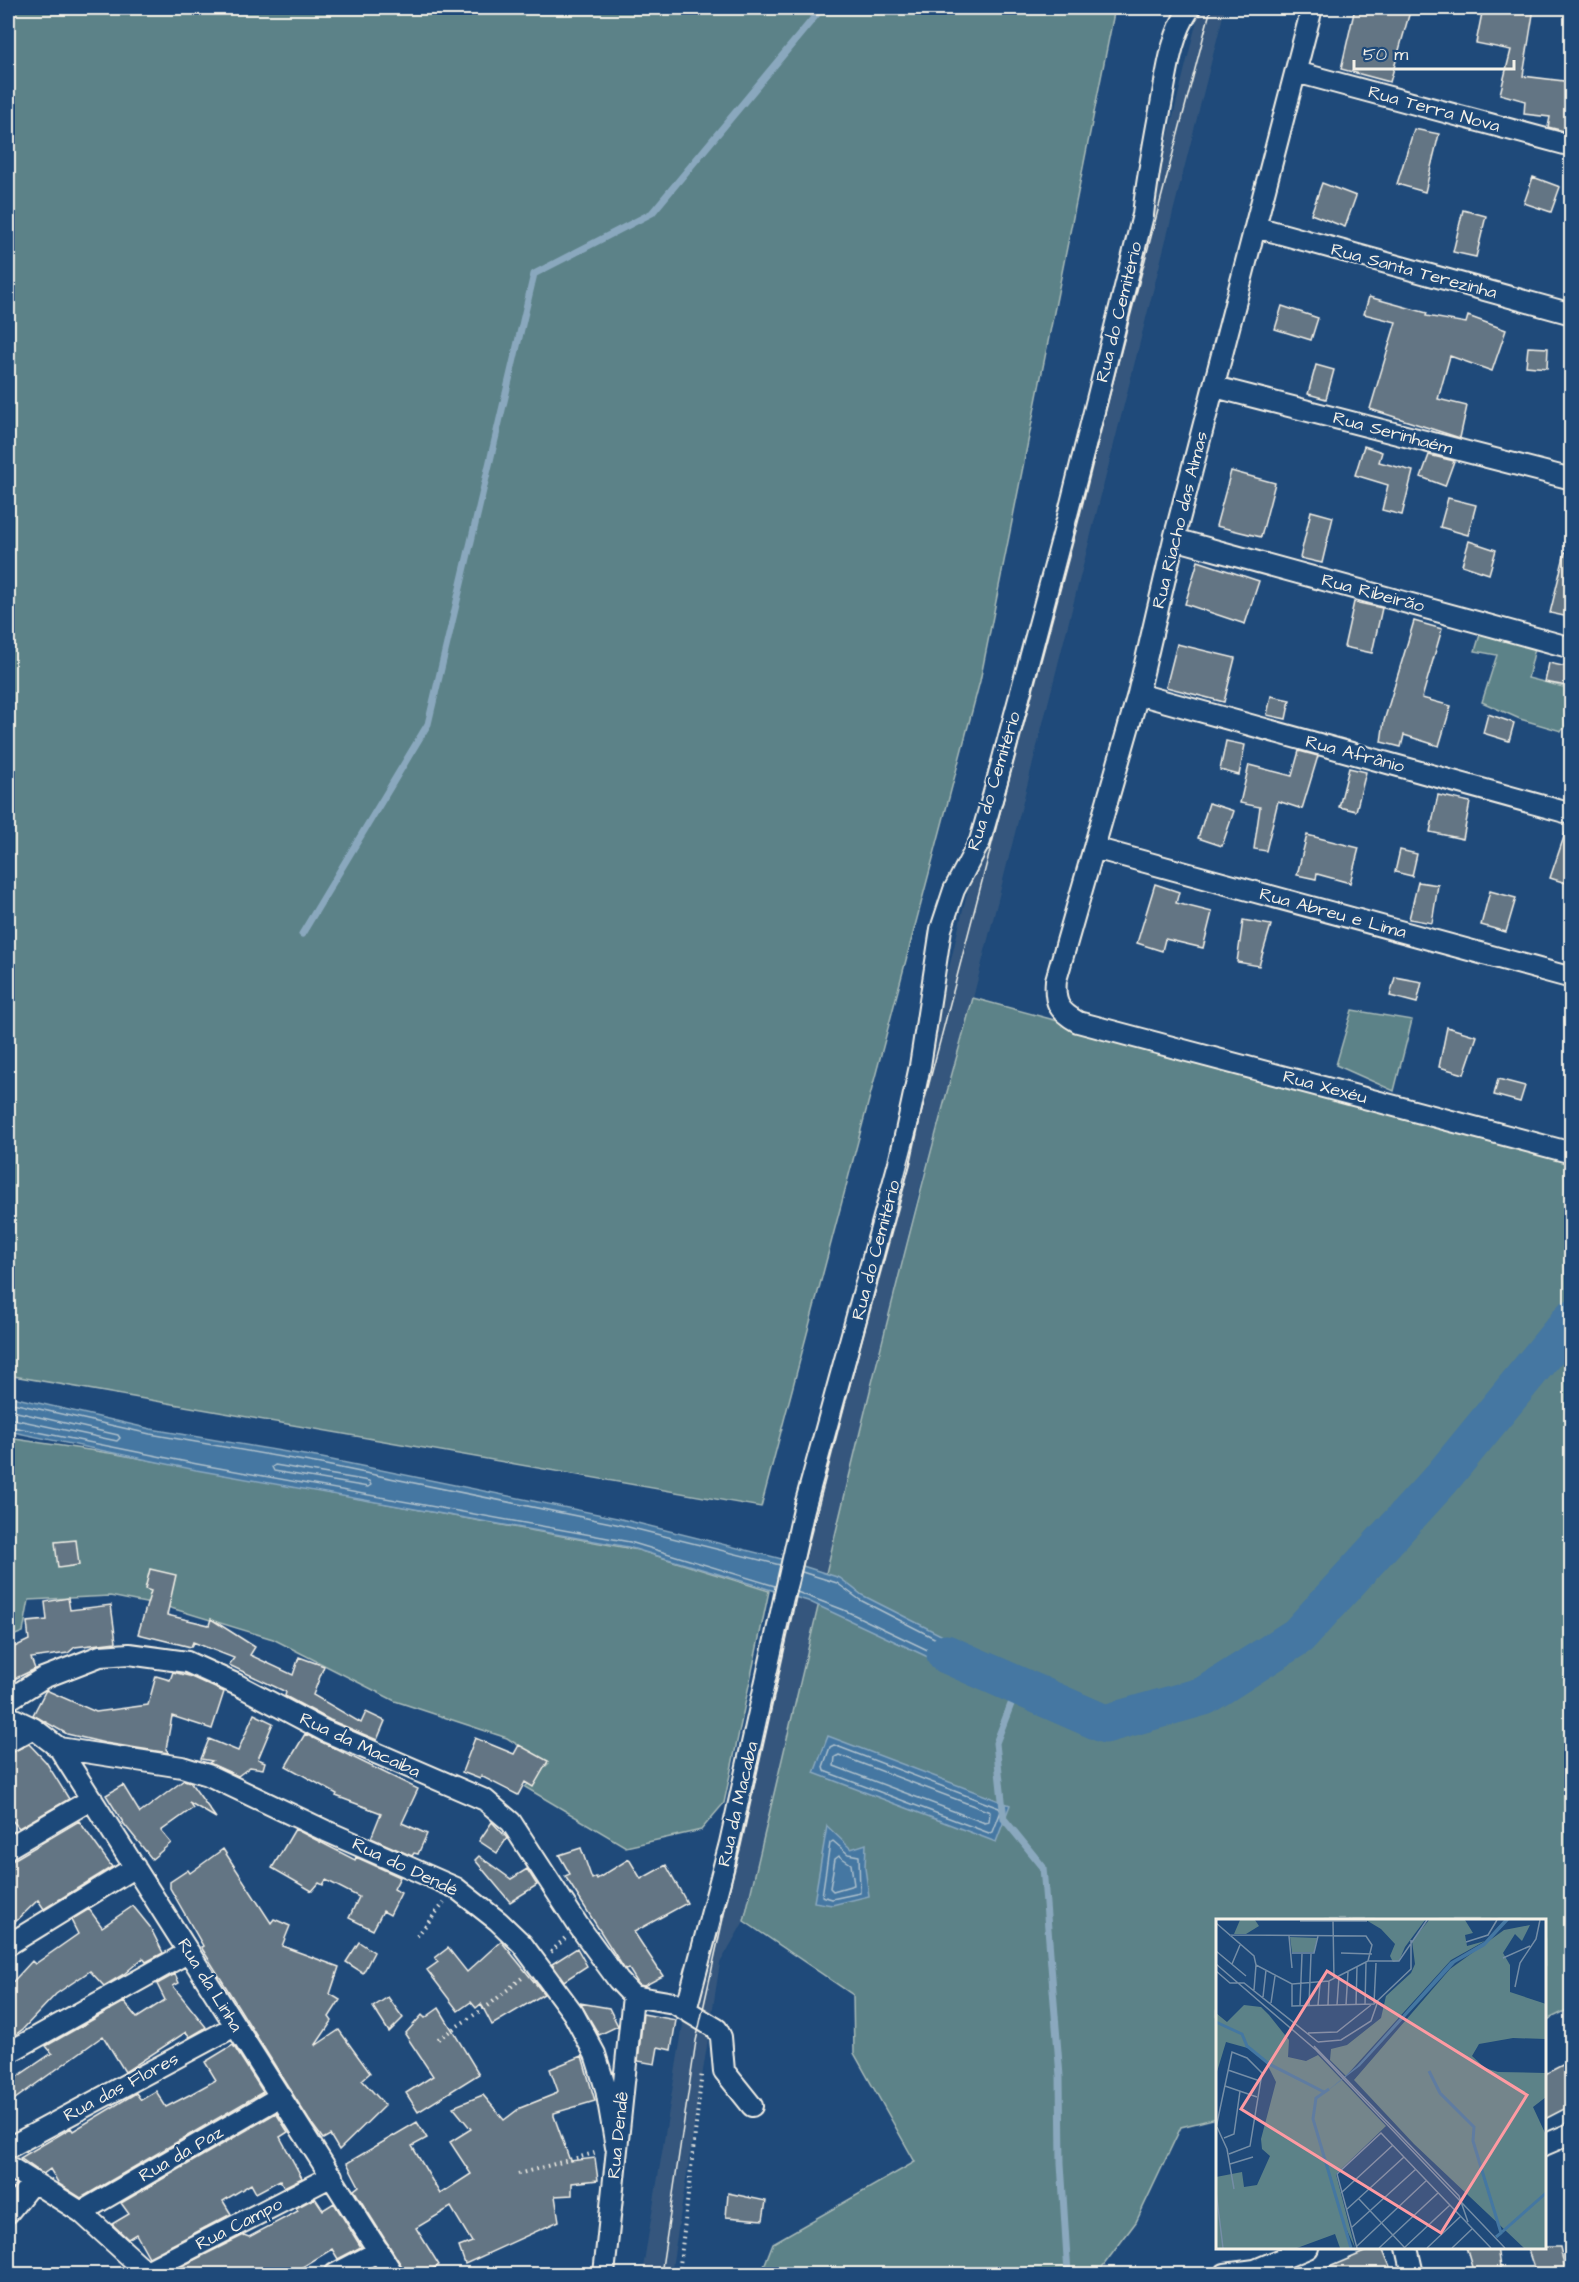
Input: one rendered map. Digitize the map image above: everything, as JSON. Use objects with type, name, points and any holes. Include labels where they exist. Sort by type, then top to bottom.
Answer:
[{"type":"street","name":"Rua do Cemitério","points":[[783,1597],[900,1159],[920,1066],[941,929],[954,890],[980,841],[993,796],[1065,528],[1143,215],[1148,169],[1165,79],[1180,24],[1190,8]]},
{"type":"street","name":"Rua Riacho das Almas","points":[[1078,1022],[1063,1014],[1056,1005],[1056,980],[1138,694],[1174,539],[1312,8]]},
{"type":"street","name":"Rua Terra Nova","points":[[1296,72],[1572,146]]},
{"type":"street","name":"Rua Santa Terezinha","points":[[1256,227],[1572,314]]},
{"type":"street","name":"Rua Serinhaém","points":[[1215,387],[1572,479]]},
{"type":"street","name":"Rua Ribeirão","points":[[1174,539],[1572,648]]},
{"type":"street","name":"Rua Afrânio","points":[[1138,694],[1572,814]]},
{"type":"street","name":"Rua Abreu e Lima","points":[[1094,848],[1572,978]]},
{"type":"street","name":"Rua Xexéu","points":[[1078,1022],[1572,1153]]},
{"type":"street","name":"Rua da Macaba","points":[[687,2010],[730,1843],[783,1597]]},
{"type":"street","name":"Rua da Macaiba","points":[[8,1700],[52,1674],[100,1656],[129,1653],[188,1662],[238,1685],[325,1731],[485,1800],[511,1822],[578,1925],[618,1980],[633,1996]]},
{"type":"street","name":"Rua da Linha","points":[[8,1716],[33,1728],[59,1748],[393,2274]]},
{"type":"street","points":[[8,1743],[33,1728]]},
{"type":"street","name":"Rua do Dendé","points":[[59,1748],[182,1767],[208,1775],[326,1831],[456,1888],[498,1921],[539,1964],[573,2013],[595,2054],[606,2089],[616,2147]]},
{"type":"street","points":[[8,1848],[92,1799]]},
{"type":"street","points":[[8,1945],[135,1867]]},
{"type":"street","points":[[8,2053],[189,1952]]},
{"type":"street","points":[[633,1996],[662,1999],[687,2010],[719,2033],[724,2071],[752,2106]]},
{"type":"street","name":"Rua Dendê","points":[[604,2274],[633,1996]]},
{"type":"street","name":"Rua das Flores","points":[[8,2148],[235,2026]]},
{"type":"street","name":"Rua da Paz","points":[[81,2212],[281,2096]]},
{"type":"street","points":[[1546,2145],[1572,2133]]},
{"type":"street","points":[[8,2166],[81,2212],[148,2273]]},
{"type":"street","name":"Rua Campo","points":[[148,2273],[332,2176]]},
{"type":"street","points":[[8,2213],[32,2183]]},
{"type":"street","points":[[1225,2274],[1255,2272],[1304,2249]]},
{"type":"street","points":[[1407,2249],[1413,2274]]},
{"type":"street","points":[[335,2274],[379,2251]]},
{"type":"path","points":[[417,1936],[456,1888]]},
{"type":"path","points":[[438,2039],[489,2005],[539,1964],[578,1925]]},
{"type":"path","points":[[679,2274],[702,2069]]},
{"type":"path","points":[[518,2174],[616,2147]]},
{"type":"shaded area","points":[[1200,8],[1225,8],[973,998],[918,1195],[865,1408],[744,1921],[720,1963],[671,2274],[642,2274],[683,2025],[755,1743],[828,1438],[916,1106],[966,897],[1114,353]]},
{"type":"green space","points":[[8,8],[1115,8],[980,681],[761,1507],[8,1375]]},
{"type":"green space","points":[[1482,628],[1536,644],[1528,678],[1571,689],[1571,723],[1561,731],[1520,719],[1482,702],[1497,655],[1475,651]]},
{"type":"green space","points":[[973,998],[1571,1160],[1571,2008],[1546,2020],[1546,1919],[1216,1919],[1216,2118],[1181,2127],[1136,2222],[1097,2274],[761,2274],[773,2243],[915,2162],[854,2053],[853,1995],[744,1921],[882,1343]]},
{"type":"green space","points":[[1352,1010],[1412,1020],[1394,1091],[1336,1065]]},
{"type":"green space","points":[[8,1438],[116,1454],[638,1550],[769,1591],[724,1803],[701,1830],[626,1847],[525,1787],[548,1764],[507,1738],[395,1701],[273,1639],[171,1608],[110,1596],[29,1600],[23,1632],[8,1638]]},
{"type":"water","points":[[8,1396],[151,1429],[322,1458],[617,1518],[778,1558],[840,1578],[862,1595],[1004,1667],[988,1685],[808,1601],[628,1547],[196,1470],[8,1431]]},
{"type":"water","points":[[828,1736],[1010,1805],[996,1842],[814,1773]]},
{"type":"water","points":[[827,1826],[851,1849],[866,1844],[865,1868],[869,1896],[832,1905],[814,1902]]},
{"type":"building","points":[[1355,8],[1411,8],[1390,82],[1341,69]]},
{"type":"building","points":[[1483,8],[1534,8],[1523,76],[1572,82],[1572,133],[1548,127],[1550,117],[1524,114],[1525,101],[1500,94],[1511,50],[1476,43]]},
{"type":"building","points":[[1414,129],[1439,134],[1425,192],[1397,184]]},
{"type":"building","points":[[1533,177],[1560,187],[1551,212],[1524,203]]},
{"type":"building","points":[[1322,183],[1356,196],[1345,227],[1311,214]]},
{"type":"building","points":[[1463,210],[1486,216],[1476,257],[1453,252]]},
{"type":"building","points":[[1369,297],[1427,313],[1426,316],[1466,323],[1468,316],[1506,330],[1492,371],[1450,356],[1438,399],[1467,406],[1460,438],[1370,409],[1396,322],[1364,314]]},
{"type":"building","points":[[1282,306],[1318,318],[1311,340],[1275,329]]},
{"type":"building","points":[[1528,347],[1548,348],[1547,368],[1526,366]]},
{"type":"building","points":[[1316,365],[1334,370],[1326,399],[1308,394]]},
{"type":"building","points":[[1364,446],[1382,452],[1379,462],[1413,471],[1402,515],[1382,510],[1388,485],[1355,475]]},
{"type":"building","points":[[1429,455],[1454,461],[1445,486],[1421,477]]},
{"type":"building","points":[[1231,471],[1275,483],[1261,537],[1216,526]]},
{"type":"building","points":[[1448,498],[1476,505],[1468,535],[1440,527]]},
{"type":"building","points":[[1311,511],[1333,517],[1322,563],[1300,558]]},
{"type":"building","points":[[1469,541],[1496,550],[1489,574],[1462,565]]},
{"type":"building","points":[[1565,552],[1572,553],[1569,617],[1550,613]]},
{"type":"building","points":[[1198,561],[1259,581],[1245,624],[1185,604]]},
{"type":"building","points":[[1354,602],[1382,608],[1372,653],[1344,647]]},
{"type":"building","points":[[1414,621],[1442,629],[1422,698],[1451,706],[1439,746],[1404,735],[1401,747],[1381,742],[1384,721]]},
{"type":"building","points":[[1177,644],[1235,658],[1224,702],[1166,687]]},
{"type":"building","points":[[1549,663],[1572,668],[1572,687],[1545,682]]},
{"type":"building","points":[[1271,696],[1290,700],[1286,719],[1267,715]]},
{"type":"building","points":[[1488,714],[1514,723],[1509,741],[1483,733]]},
{"type":"building","points":[[1226,741],[1245,745],[1239,775],[1220,770]]},
{"type":"building","points":[[1299,751],[1318,756],[1302,809],[1278,801],[1266,851],[1254,849],[1260,807],[1240,803],[1249,765],[1292,776]]},
{"type":"building","points":[[1349,768],[1366,772],[1356,811],[1339,807]]},
{"type":"building","points":[[1438,795],[1470,802],[1463,839],[1430,832]]},
{"type":"building","points":[[1209,803],[1234,811],[1222,846],[1198,838]]},
{"type":"building","points":[[1568,825],[1572,826],[1572,885],[1550,878]]},
{"type":"building","points":[[1307,835],[1359,848],[1350,883],[1317,874],[1316,879],[1297,875]]},
{"type":"building","points":[[1400,850],[1417,854],[1412,876],[1395,872]]},
{"type":"building","points":[[1418,882],[1438,885],[1432,923],[1409,919]]},
{"type":"building","points":[[1155,884],[1179,892],[1176,903],[1212,912],[1203,948],[1165,939],[1162,951],[1137,943]]},
{"type":"building","points":[[1490,891],[1516,898],[1506,932],[1481,925]]},
{"type":"building","points":[[1243,920],[1271,925],[1259,966],[1237,962]]},
{"type":"building","points":[[1395,977],[1422,982],[1417,1003],[1390,996]]},
{"type":"building","points":[[1447,1027],[1477,1036],[1464,1074],[1439,1067]]},
{"type":"building","points":[[1498,1079],[1525,1086],[1520,1102],[1494,1095]]},
{"type":"building","points":[[76,1540],[79,1565],[58,1568],[55,1542]]},
{"type":"building","points":[[150,1569],[176,1575],[167,1615],[209,1625],[211,1619],[255,1647],[250,1655],[293,1675],[299,1657],[324,1666],[313,1695],[361,1723],[366,1712],[385,1721],[377,1740],[330,1720],[285,1696],[286,1692],[229,1665],[234,1658],[193,1642],[191,1647],[138,1634],[151,1591],[145,1589]]},
{"type":"building","points":[[68,1598],[70,1610],[111,1605],[116,1642],[75,1647],[68,1653],[31,1658],[35,1669],[8,1682],[8,1650],[29,1640],[27,1622],[47,1620],[45,1602]]},
{"type":"building","points":[[173,1672],[189,1676],[224,1692],[212,1729],[172,1716],[166,1749],[169,1753],[105,1743],[67,1734],[33,1715],[46,1690],[96,1712],[148,1705],[156,1676],[170,1680]]},
{"type":"building","points":[[254,1714],[273,1723],[258,1759],[265,1762],[263,1769],[250,1767],[238,1776],[209,1763],[212,1761],[201,1759],[209,1739],[238,1751]]},
{"type":"building","points":[[305,1734],[418,1789],[402,1823],[427,1834],[418,1854],[414,1853],[412,1856],[371,1838],[381,1813],[336,1796],[337,1794],[286,1766]]},
{"type":"building","points":[[475,1738],[514,1754],[519,1745],[548,1761],[533,1787],[525,1782],[518,1795],[481,1776],[480,1779],[462,1772]]},
{"type":"building","points":[[29,1744],[46,1762],[69,1799],[19,1828],[8,1816],[8,1754]]},
{"type":"building","points":[[184,1780],[190,1782],[216,1818],[189,1802],[193,1808],[161,1831],[171,1843],[152,1859],[124,1824],[106,1795],[123,1785],[140,1813]]},
{"type":"building","points":[[79,1821],[112,1867],[44,1909],[38,1900],[8,1929],[8,1863]]},
{"type":"building","points":[[492,1822],[507,1838],[497,1853],[479,1841]]},
{"type":"building","points":[[295,1829],[355,1860],[356,1857],[400,1877],[394,1889],[401,1893],[390,1915],[383,1911],[373,1930],[349,1918],[359,1897],[326,1880],[323,1885],[319,1883],[312,1891],[272,1868]]},
{"type":"building","points":[[581,1848],[592,1879],[596,1877],[597,1879],[629,1859],[641,1879],[666,1865],[687,1903],[634,1932],[663,1976],[644,1986],[639,1985],[629,1969],[625,1970],[565,1876],[570,1874],[559,1855]]},
{"type":"building","points":[[223,1849],[271,1923],[274,1919],[290,1926],[282,1946],[339,1967],[330,1994],[340,2000],[329,2017],[332,2021],[315,2046],[339,2030],[370,2073],[362,2080],[385,2105],[339,2150],[330,2135],[323,2139],[309,2120],[201,1947],[203,1946],[170,1888],[170,1882],[188,1870],[190,1873]]},
{"type":"building","points":[[479,1856],[511,1879],[527,1869],[537,1885],[510,1902],[475,1860]]},
{"type":"building","points":[[133,1906],[150,1927],[163,1953],[146,1962],[143,1958],[124,1974],[104,1986],[90,1971],[56,1994],[23,2029],[8,2040],[8,1987],[32,1961],[35,1964],[78,1934],[71,1920],[89,1909],[102,1927]]},
{"type":"building","points":[[501,1941],[544,1994],[492,2025],[481,2004],[476,2008],[471,2002],[458,2011],[427,1970],[438,1962],[435,1958],[448,1948],[467,1972]]},
{"type":"building","points":[[359,1942],[374,1952],[363,1973],[346,1962]]},
{"type":"building","points":[[577,1948],[587,1966],[564,1981],[552,1964]]},
{"type":"building","points":[[175,1974],[179,1983],[173,1986],[206,2027],[190,2037],[186,2032],[125,2072],[103,2036],[8,2104],[8,2083],[52,2053],[46,2046],[124,2002],[137,2018],[165,2000],[157,1984]]},
{"type":"building","points":[[388,1997],[403,2018],[389,2032],[373,2007]]},
{"type":"building","points":[[580,2003],[609,2008],[618,2026],[599,2035]]},
{"type":"building","points":[[439,2008],[479,2074],[418,2112],[406,2093],[433,2076],[405,2034],[422,2015],[425,2018]]},
{"type":"building","points":[[643,2014],[676,2020],[671,2050],[658,2047],[655,2064],[638,2061]]},
{"type":"building","points":[[233,2045],[263,2092],[81,2198],[59,2184],[50,2169],[43,2174],[20,2158],[71,2128],[73,2131],[136,2093],[141,2100],[156,2091],[166,2107],[189,2095],[216,2080],[205,2062]]},
{"type":"building","points":[[582,2056],[595,2101],[554,2113],[554,2116],[570,2161],[595,2158],[598,2180],[572,2183],[572,2195],[555,2196],[559,2221],[465,2264],[459,2247],[472,2242],[451,2207],[416,2228],[439,2265],[424,2274],[405,2274],[354,2190],[359,2186],[347,2163],[417,2122],[427,2138],[412,2146],[440,2194],[471,2174],[450,2142],[471,2129],[453,2107],[483,2095],[504,2120],[520,2108],[555,2094],[558,2091],[550,2069]]},
{"type":"building","points":[[1572,2060],[1572,2105],[1546,2118],[1546,2073]]},
{"type":"building","points":[[276,2113],[288,2132],[280,2137],[302,2178],[284,2187],[280,2180],[256,2193],[251,2184],[223,2201],[231,2214],[149,2257],[136,2234],[128,2239],[112,2224],[129,2214],[121,2203]]},
{"type":"building","points":[[728,2193],[766,2201],[763,2220],[726,2217]]},
{"type":"building","points":[[315,2198],[323,2210],[334,2203],[361,2247],[338,2259],[332,2249],[291,2274],[166,2274],[244,2235],[249,2237],[298,2211],[296,2208]]},
{"type":"building","points":[[1560,2247],[1566,2274],[1536,2274],[1528,2249]]},
{"type":"building","points":[[1371,2249],[1383,2249],[1393,2274],[1313,2274]]},
{"type":"building","points":[[1467,2249],[1497,2249],[1501,2274],[1474,2274]]},
{"type":"waterway","points":[[302,934],[428,724],[534,274],[652,213],[822,8]]},
{"type":"waterway","points":[[946,1654],[1105,1724],[1204,1696],[1298,1636],[1442,1478],[1572,1319]]},
{"type":"waterway","points":[[1018,1686],[996,1743],[1004,1819],[1043,1867],[1060,2076],[1061,2163],[1068,2274]]},
{"type":"tram line","points":[[661,2274],[696,2041],[793,1602],[1211,8]]}]
